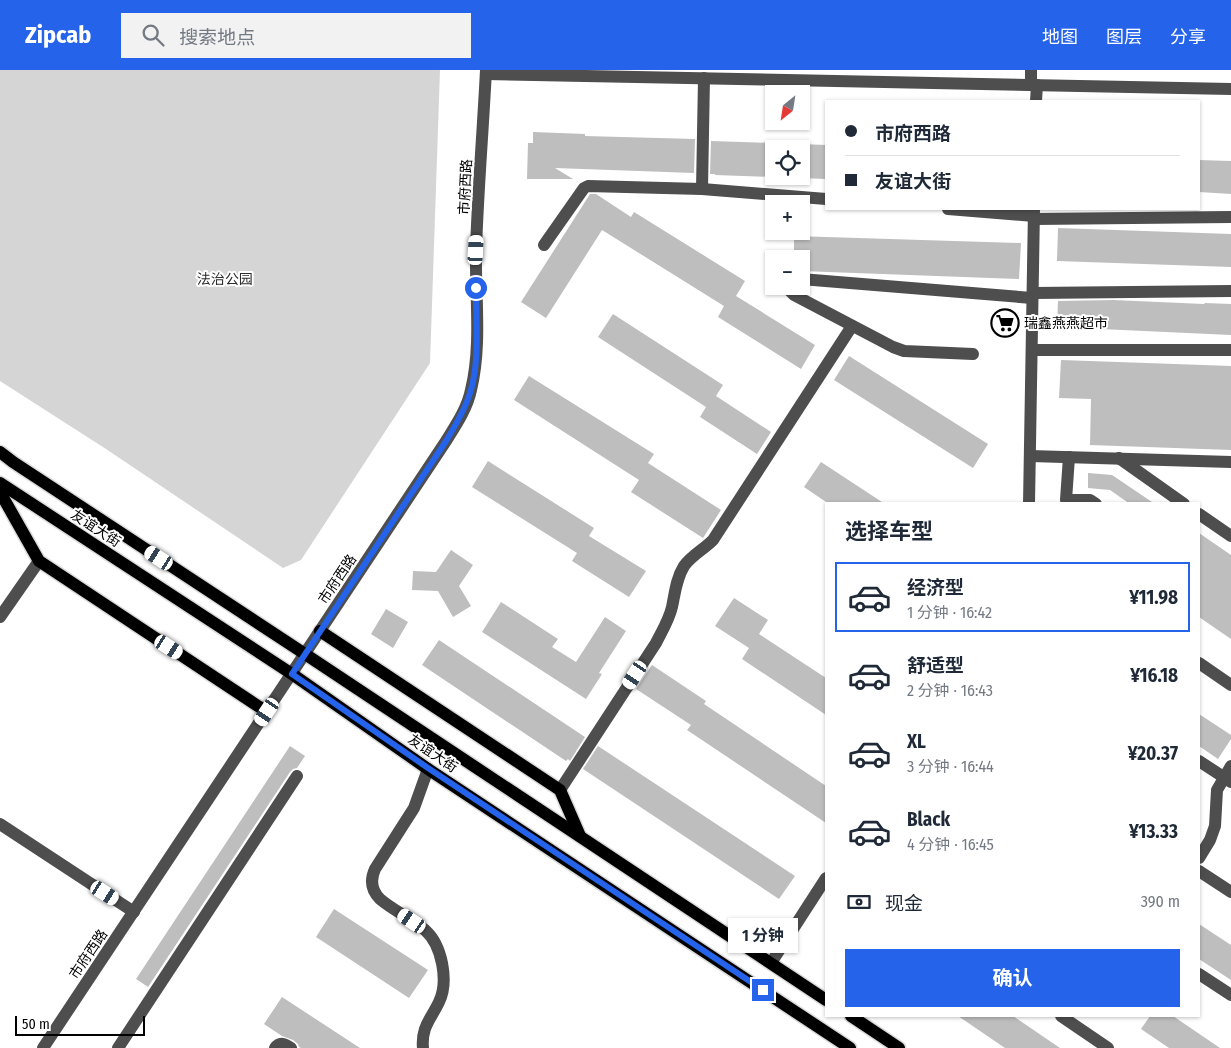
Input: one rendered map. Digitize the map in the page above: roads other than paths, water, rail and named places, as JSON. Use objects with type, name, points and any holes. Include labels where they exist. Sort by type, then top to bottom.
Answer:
[{"type":"main road","name":"友谊大街","points":[[0,452],[21,468],[825,999]]},
{"type":"main road","name":"友谊大街","points":[[0,483],[292,674],[428,768],[850,1048]]},
{"type":"main road","points":[[0,492],[39,561],[267,712]]},
{"type":"main road","points":[[320,631],[560,790],[580,836]]},
{"type":"main road","points":[[852,1017],[898,1048]]},
{"type":"street","points":[[1031,70],[1036,100]]},
{"type":"street","points":[[486,72],[704,78],[734,74],[1034,85],[1231,89]]},
{"type":"street","name":"市府西路","points":[[43,1048],[459,419],[471,391],[477,345],[476,250],[486,72]]},
{"type":"street","points":[[702,189],[704,78]]},
{"type":"street","points":[[544,245],[584,188],[588,186],[702,189],[825,199]]},
{"type":"street","points":[[965,210],[1034,214],[1231,217]]},
{"type":"street","points":[[1029,502],[1034,214]]},
{"type":"street","points":[[810,280],[1032,295],[1231,291]]},
{"type":"street","points":[[794,295],[892,347],[904,351],[974,354]]},
{"type":"street","points":[[560,790],[663,630],[670,615],[675,586],[683,568],[691,557],[712,540],[852,326]]},
{"type":"street","points":[[1032,350],[1231,350]]},
{"type":"street","points":[[1030,456],[1231,462]]},
{"type":"street","points":[[1068,457],[1066,500],[1090,500],[1093,502]]},
{"type":"street","points":[[1119,458],[1181,502]]},
{"type":"street","points":[[1200,515],[1231,536]]},
{"type":"street","points":[[0,617],[39,561]]},
{"type":"street","points":[[1200,664],[1231,684]]},
{"type":"street","points":[[1200,762],[1228,780]]},
{"type":"street","points":[[1200,856],[1215,826],[1217,790],[1228,780],[1231,766]]},
{"type":"street","points":[[423,1048],[423,1032],[439,1002],[442,990],[443,967],[440,956],[426,930],[376,895],[373,890],[372,876],[414,808],[428,768]]},
{"type":"street","points":[[118,1048],[297,776]]},
{"type":"street","points":[[0,824],[134,912]]},
{"type":"street","points":[[1200,872],[1231,892]]},
{"type":"street","points":[[771,963],[825,880]]},
{"type":"street","points":[[1200,975],[1231,995]]},
{"type":"street","points":[[1064,1017],[1080,1022],[1108,1048]]},
{"type":"street","points":[[275,1048],[278,1044],[283,1043],[291,1048]]},
{"type":"place","name":"瑞鑫燕燕超市","points":[[1005,323]]},
{"type":"park label","name":"法治公园","points":[[225,279]]}]
